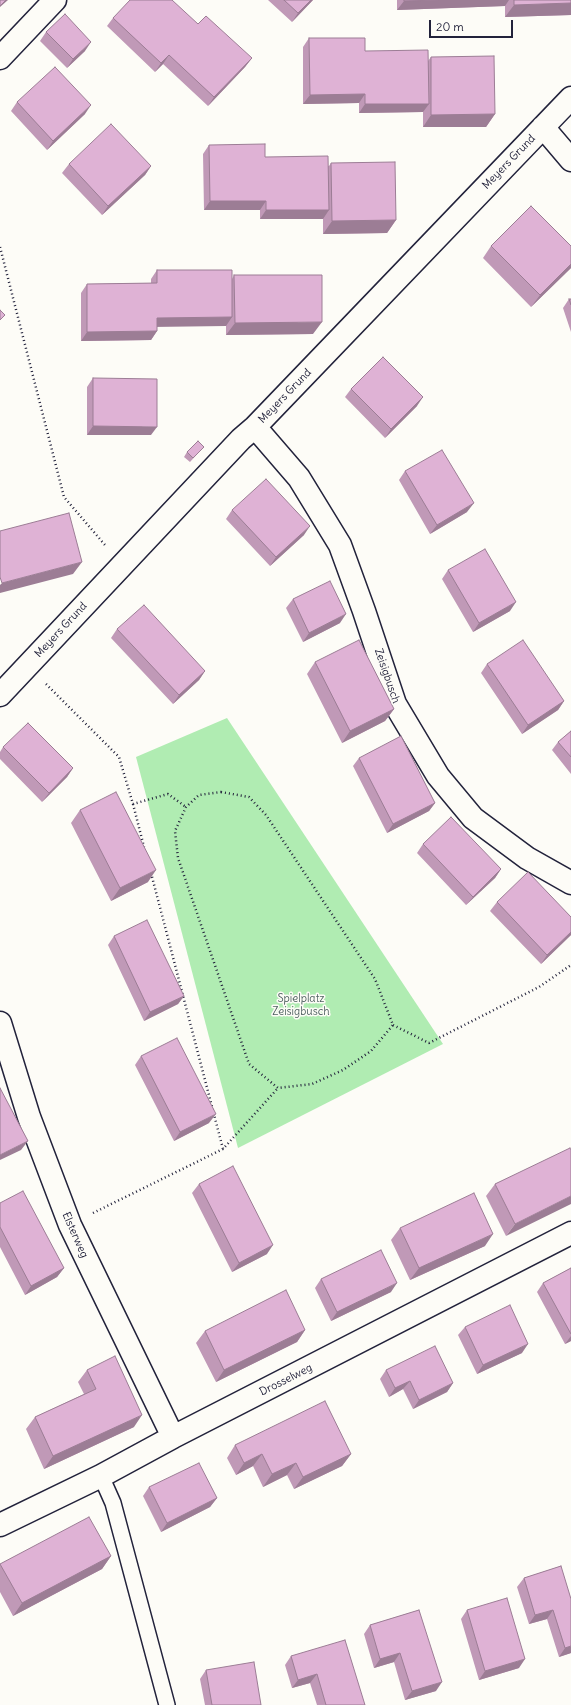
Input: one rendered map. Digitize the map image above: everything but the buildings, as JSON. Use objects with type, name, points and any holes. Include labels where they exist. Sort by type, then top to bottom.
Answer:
[{"type":"street","points":[[0,58],[55,0]]},
{"type":"street","name":"Meyers Grund","points":[[0,694],[241,439],[255,427],[571,98]]},
{"type":"street","points":[[543,126],[571,160]]},
{"type":"street","name":"Zeisigbusch","points":[[255,427],[299,478],[340,545],[395,704],[438,776],[473,818],[528,858],[571,883]]},
{"type":"street","name":"Elsterweg","points":[[0,1023],[29,1117],[70,1225],[173,1437]]},
{"type":"street","name":"Drosselweg","points":[[0,1525],[101,1476],[173,1437],[571,1233]]},
{"type":"lane","points":[[101,1476],[113,1503],[167,1705]]},
{"type":"path","points":[[0,247],[64,497],[122,566]]},
{"type":"path","points":[[27,666],[119,757],[145,850]]},
{"type":"path","points":[[278,1088],[249,1064],[178,858],[175,831],[186,807],[199,795],[221,792],[248,797],[266,815],[375,979],[393,1025],[429,1043],[539,987],[571,965]]},
{"type":"path","points":[[133,804],[168,794],[186,807]]},
{"type":"path","points":[[149,866],[223,1149]]},
{"type":"path","points":[[70,1225],[223,1149],[278,1088],[312,1084],[343,1070],[371,1051],[393,1025]]},
{"type":"green space","name":"Spielplatz Zeisigbusch","points":[[227,718],[443,1044],[238,1148],[136,757]]}]
